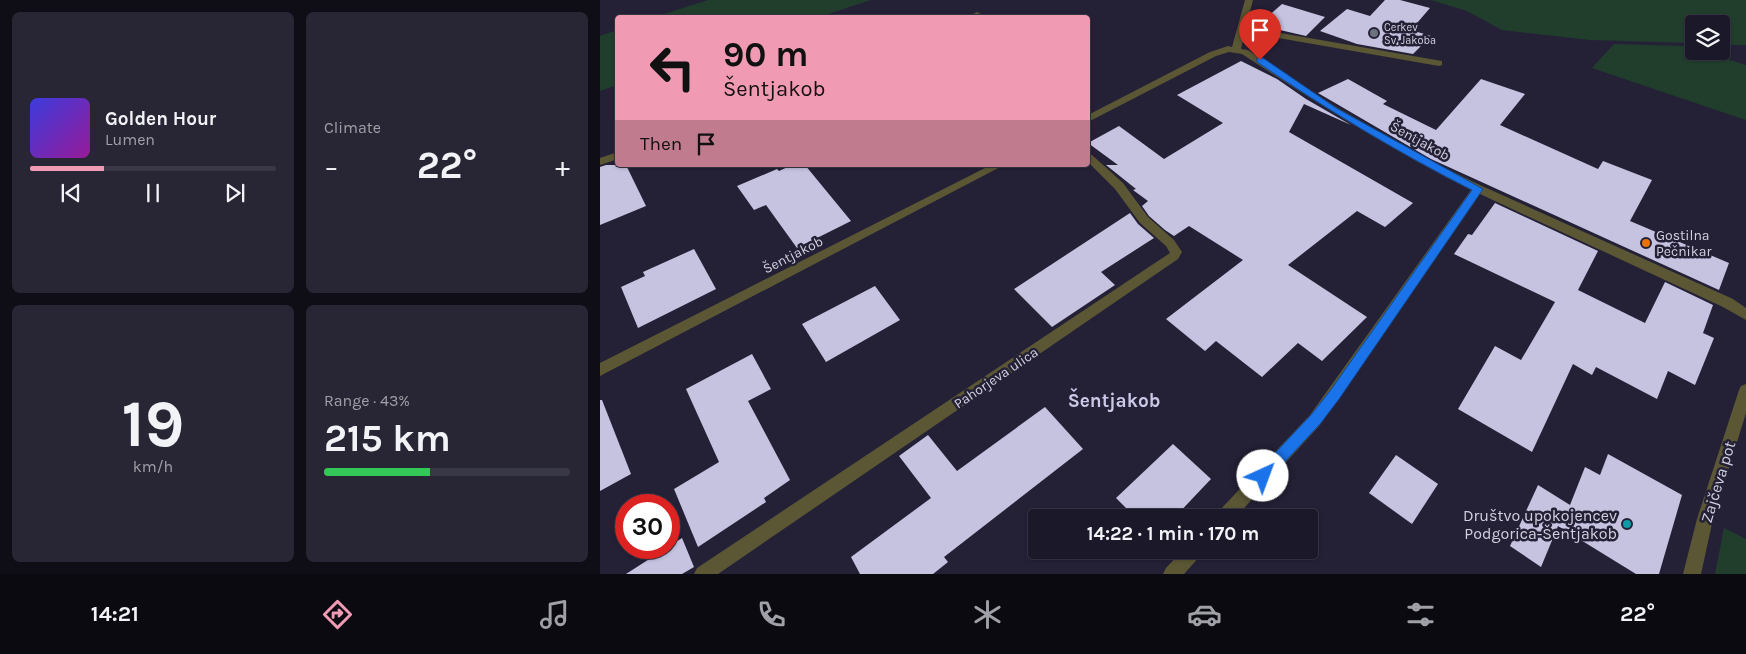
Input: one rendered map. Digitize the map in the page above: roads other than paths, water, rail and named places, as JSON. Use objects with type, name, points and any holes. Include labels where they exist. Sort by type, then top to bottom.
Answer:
[{"type":"street","points":[[1090,118],[1213,54],[1228,49],[1236,50],[1249,0]]},
{"type":"street","points":[[1241,29],[1439,64]]},
{"type":"street","name":"Šentjakob","points":[[1236,50],[1260,60],[1333,109],[1426,163],[1478,189],[1728,303],[1746,315]]},
{"type":"street","points":[[600,162],[615,156]]},
{"type":"street","name":"Pahorjeva ulica","points":[[703,574],[1174,256],[1176,249],[1173,245],[1144,220],[1128,196],[1090,159]]},
{"type":"street","name":"Šentjakob","points":[[600,370],[995,167]]},
{"type":"street","points":[[1232,509],[1315,420],[1478,189]]},
{"type":"street","name":"Zajčeva pot","points":[[1692,574],[1705,518],[1746,390]]},
{"type":"street","points":[[1172,574],[1186,559]]},
{"type":"place","name":"Cerkev Sv. Jakoba","points":[[1374,33]]},
{"type":"place","name":"Gostilna Pečnikar","points":[[1646,243]]},
{"type":"place","name":"Društvo upokojencev Podgorica-Šentjakob","points":[[1627,524]]},
{"type":"district","name":"Šentjakob","points":[[1114,401]]}]
